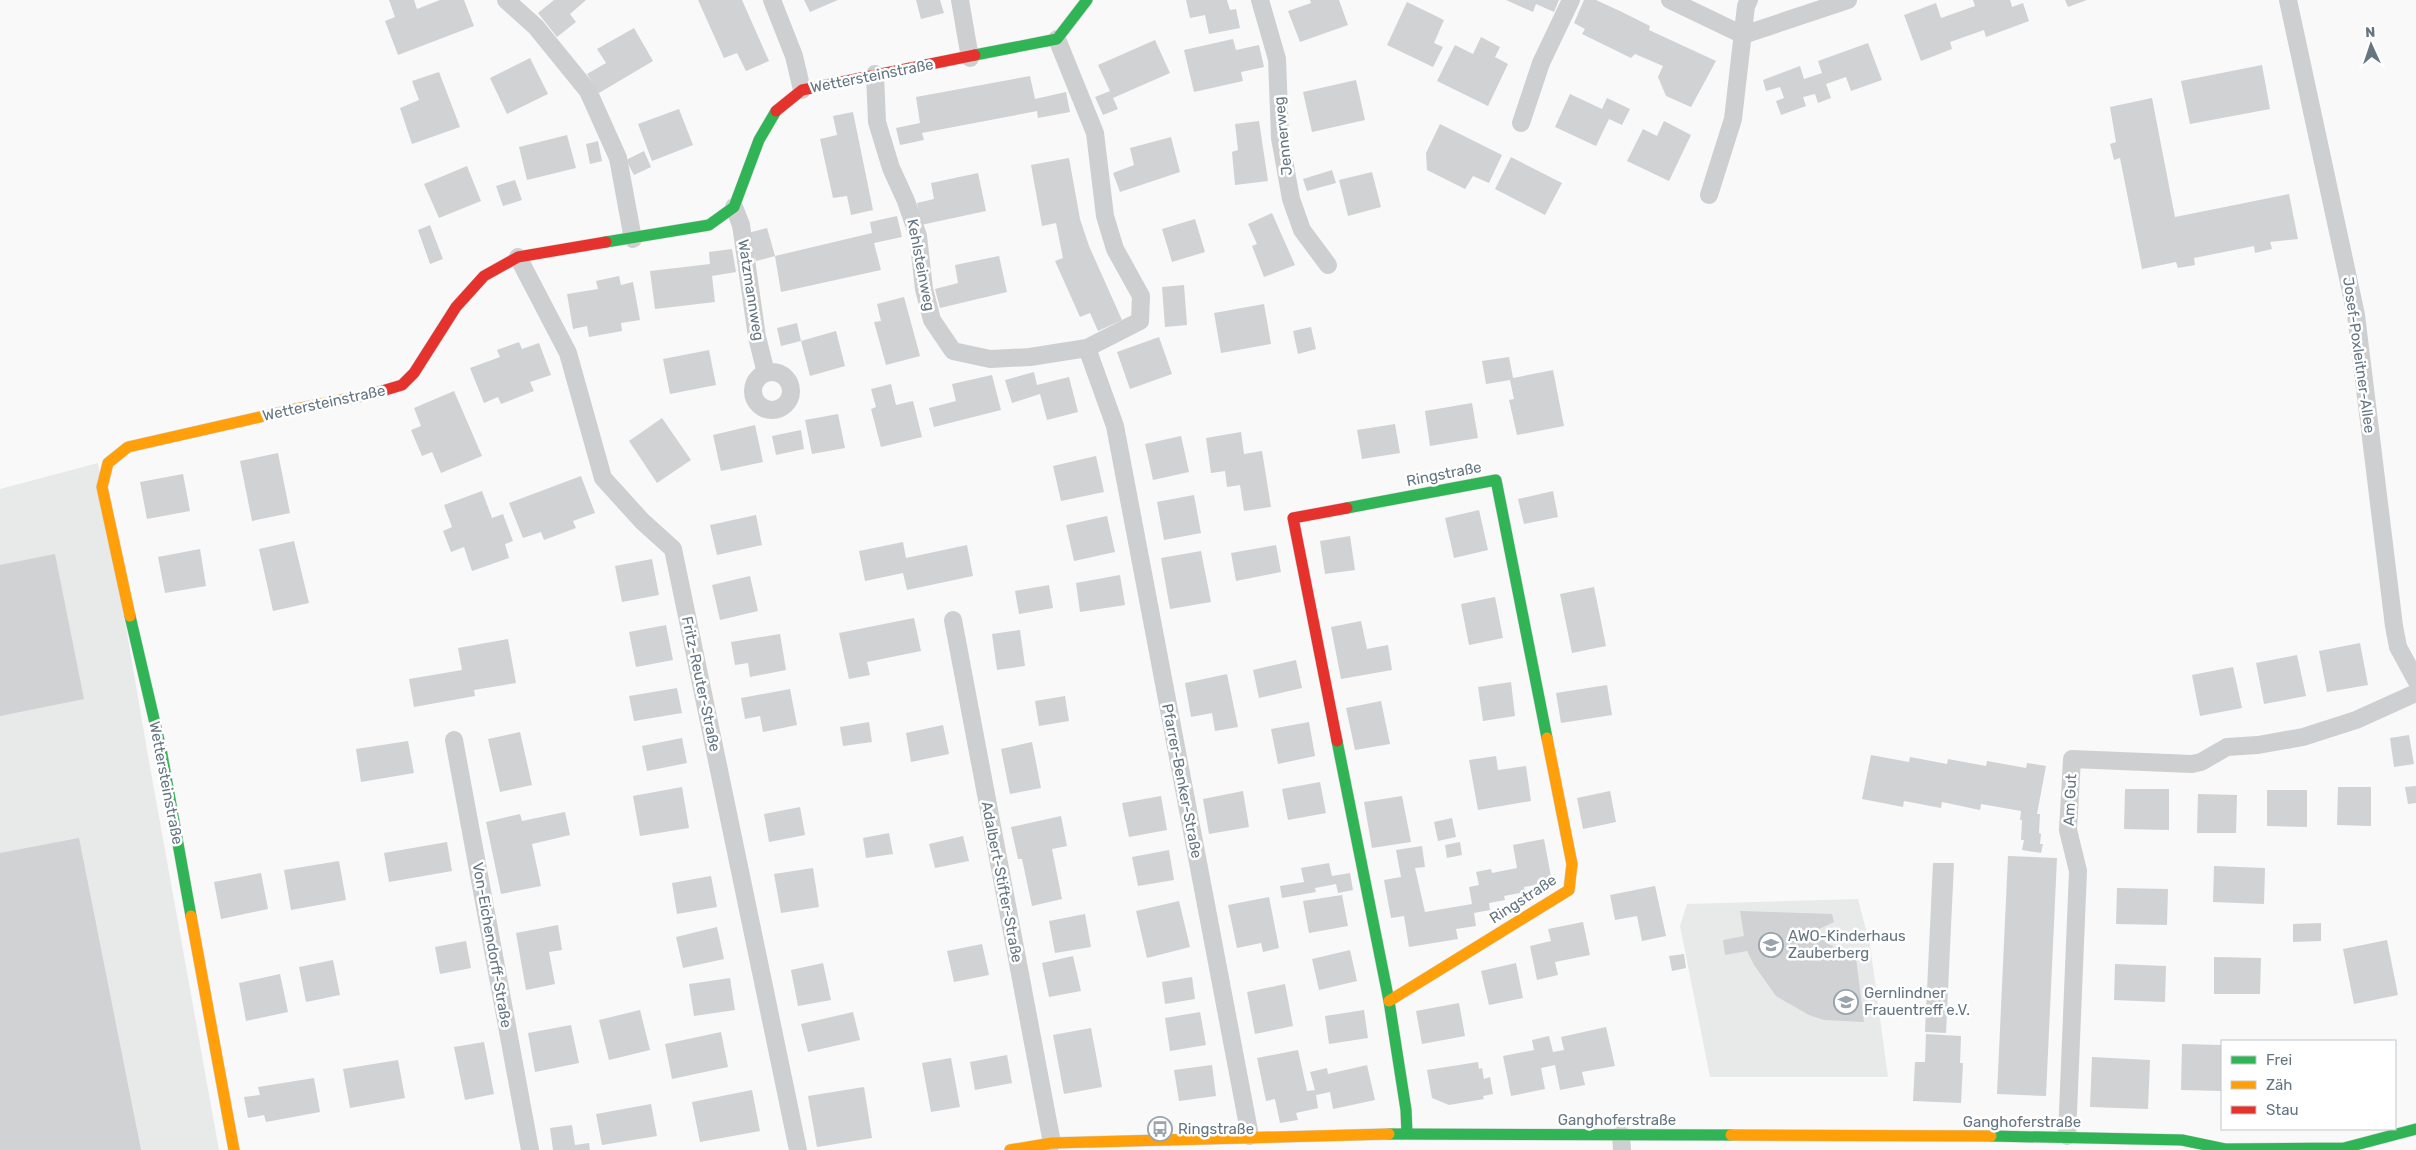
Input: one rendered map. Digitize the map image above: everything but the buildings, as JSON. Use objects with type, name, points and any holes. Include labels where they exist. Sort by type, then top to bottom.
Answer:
[{"type":"street","points":[[506,0],[536,27],[588,91],[618,158],[633,239]]},
{"type":"street","points":[[772,0],[794,56],[802,90]]},
{"type":"street","points":[[960,0],[970,58]]},
{"type":"street","points":[[1057,39],[1087,0]]},
{"type":"street","name":"Jennerweg","points":[[1260,0],[1277,59],[1280,138],[1291,199],[1302,230],[1328,264]]},
{"type":"street","points":[[1521,122],[1541,62],[1571,0]]},
{"type":"street","points":[[1670,0],[1743,35],[1848,0]]},
{"type":"street","points":[[1709,195],[1733,119],[1746,6],[1749,0]]},
{"type":"street","name":"Josef-Poxleitner-Allee","points":[[2288,0],[2356,315],[2394,626],[2398,647],[2416,680]]},
{"type":"street","name":"Wettersteinstraße","points":[[234,1150],[160,749],[102,487],[108,463],[128,447],[286,411],[384,392],[402,384],[414,373],[456,307],[478,282],[484,276],[518,257],[709,225],[734,207],[759,140],[778,108],[802,90],[875,74],[970,58],[1057,39]]},
{"type":"street","name":"Kehlsteinweg","points":[[875,74],[877,122],[891,168],[906,201],[918,236],[924,289],[932,320],[953,351],[990,359],[1030,357],[1087,348],[1140,321],[1141,296],[1115,249],[1105,216],[1094,133],[1057,39]]},
{"type":"street","name":"Watzmannweg","points":[[734,207],[741,225],[756,337],[766,373]]},
{"type":"street","name":"Fritz-Reuter-Straße","points":[[518,257],[568,353],[603,478],[642,521],[673,550],[798,1150]]},
{"type":"street","name":"Pfarrer-Benker-Straße","points":[[1087,348],[1115,426],[1250,1136]]},
{"type":"street","name":"Ringstraße","points":[[1389,1001],[1569,890],[1572,864],[1496,480],[1293,518],[1389,1001],[1406,1110],[1407,1134]]},
{"type":"street","name":"Adalbert-Stifter-Straße","points":[[953,620],[1052,1144]]},
{"type":"street","name":"Am Gut","points":[[2067,1136],[2078,871],[2068,830],[2072,759],[2192,764],[2201,762],[2228,747],[2258,745],[2303,737],[2356,720],[2416,693]]},
{"type":"street","name":"Von-Eichendorff-Straße","points":[[454,740],[530,1150]]},
{"type":"street","name":"Ganghoferstraße","points":[[1010,1150],[1052,1144],[1250,1136],[1331,1142],[1407,1134],[1622,1142],[2067,1136],[2182,1140],[2224,1149],[2353,1148],[2416,1129]]},
{"type":"shaded area","points":[[98,463],[147,750],[219,1150],[0,1150],[0,489]]},
{"type":"shaded area","points":[[1858,899],[1870,945],[1888,1077],[1710,1077],[1680,926],[1687,904]]},
{"type":"traffic: fast","points":[[975,55],[1057,39],[1087,0]]},
{"type":"traffic: fast","points":[[606,242],[709,225],[734,207],[759,140],[776,111]]},
{"type":"traffic: fast","points":[[1347,508],[1496,480],[1547,738]]},
{"type":"traffic: fast","points":[[130,616],[161,749],[191,916]]},
{"type":"traffic: fast","points":[[1337,741],[1389,1001],[1406,1110],[1407,1134]]},
{"type":"traffic: fast","points":[[1991,1136],[2182,1140],[2225,1149],[2344,1148],[2416,1129]]},
{"type":"traffic: fast","points":[[1389,1134],[1731,1135]]},
{"type":"traffic: slow","points":[[130,616],[102,487],[108,463],[128,447],[286,411],[372,394]]},
{"type":"traffic: slow","points":[[1389,1001],[1569,890],[1572,864],[1547,738]]},
{"type":"traffic: slow","points":[[191,916],[234,1150]]},
{"type":"traffic: slow","points":[[1010,1150],[1052,1143],[1389,1134]]},
{"type":"traffic: slow","points":[[1731,1135],[1991,1136]]},
{"type":"traffic: jam","points":[[776,111],[802,90],[975,55]]},
{"type":"traffic: jam","points":[[372,394],[402,385],[414,373],[456,307],[484,276],[518,257],[606,242]]},
{"type":"traffic: jam","points":[[1337,741],[1293,518],[1347,508]]},
{"type":"place","name":"AWO-Kinderhaus Zauberberg","points":[[1771,945]]},
{"type":"place","name":"Gernlindner Frauentreff e.V.","points":[[1846,1002]]},
{"type":"place","name":"Ringstraße","points":[[1160,1129]]}]
